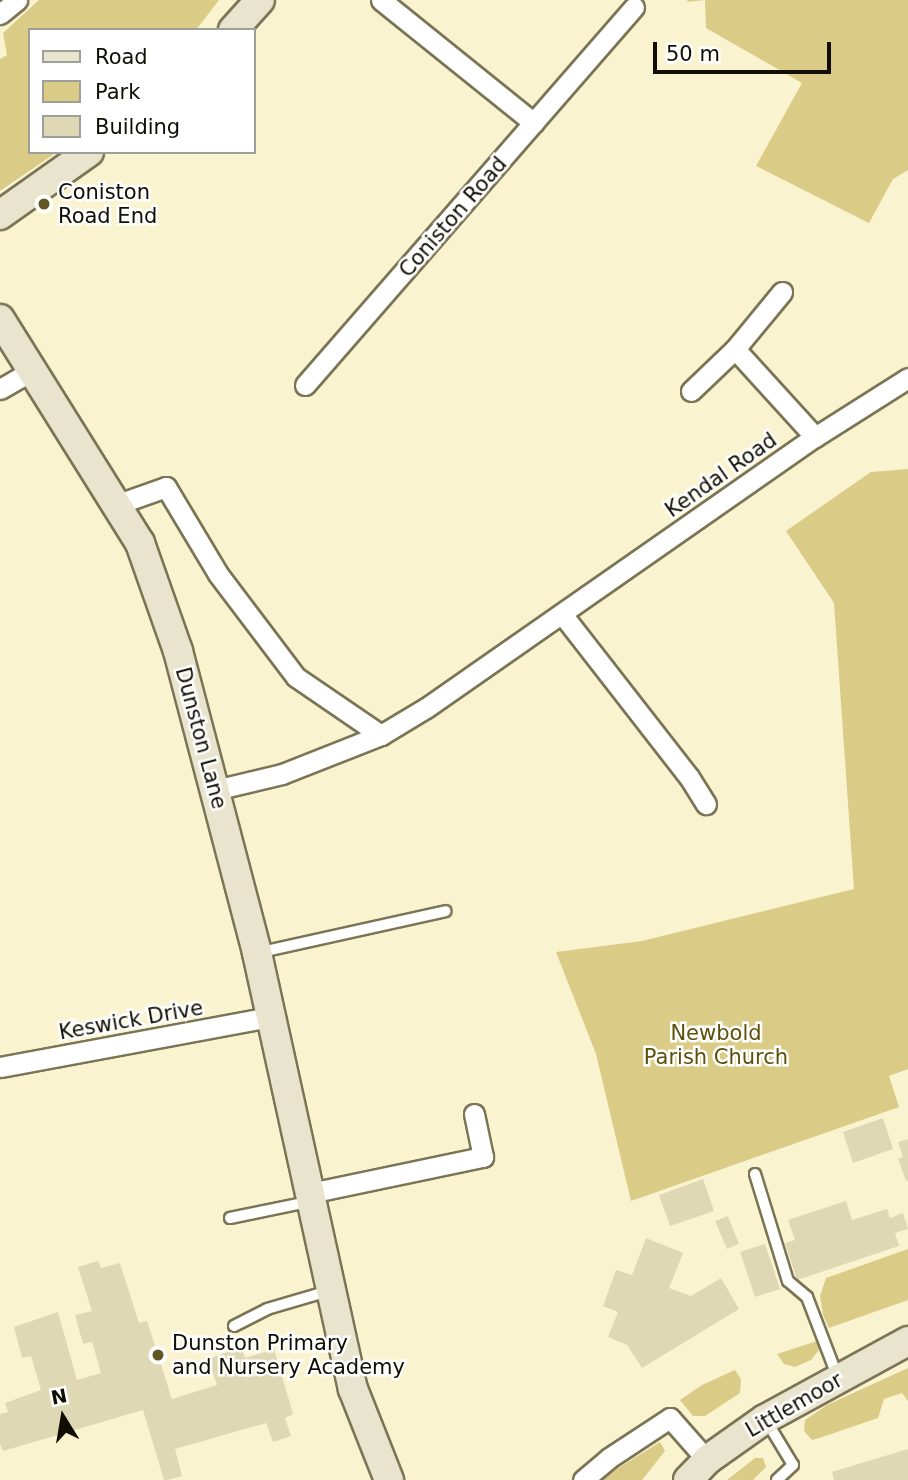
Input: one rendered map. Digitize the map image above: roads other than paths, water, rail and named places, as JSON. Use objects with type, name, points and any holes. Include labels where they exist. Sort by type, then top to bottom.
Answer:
[{"type":"street","points":[[0,14],[17,0]]},
{"type":"street","points":[[235,28],[260,0]]},
{"type":"street","points":[[382,0],[534,123]]},
{"type":"street","name":"Coniston Road","points":[[306,385],[634,7]]},
{"type":"street","points":[[0,215],[86,154]]},
{"type":"street","points":[[691,391],[735,349],[782,292]]},
{"type":"street","name":"Dunston Lane","points":[[0,319],[140,543],[178,651],[257,953],[353,1389],[389,1480]]},
{"type":"street","points":[[735,349],[815,437]]},
{"type":"street","points":[[0,389],[31,371]]},
{"type":"street","name":"Kendal Road","points":[[215,790],[282,774],[381,735],[426,708],[815,437],[908,378]]},
{"type":"street","points":[[118,504],[166,487],[218,574],[296,677],[381,735]]},
{"type":"street","points":[[562,614],[689,777],[706,804]]},
{"type":"street","name":"Keswick Drive","points":[[0,1067],[270,1017]]},
{"type":"street","points":[[311,1197],[483,1157],[474,1114]]},
{"type":"street","name":"Littlemoor","points":[[698,1470],[765,1419],[908,1341]]},
{"type":"street","points":[[583,1480],[609,1458],[670,1418],[698,1470]]},
{"type":"lane","points":[[257,953],[446,911]]},
{"type":"lane","points":[[755,1174],[788,1281],[807,1297],[838,1379]]},
{"type":"lane","points":[[230,1218],[311,1197]]},
{"type":"lane","points":[[234,1326],[267,1309],[332,1290]]},
{"type":"lane","points":[[765,1419],[793,1465],[777,1480]]},
{"type":"place","name":"Coniston Road End","points":[[44,204]]},
{"type":"place","name":"Dunston Primary and Nursery Academy","points":[[158,1355]]},
{"type":"park label","name":"Newbold Parish Church","points":[[716,1045]]}]
